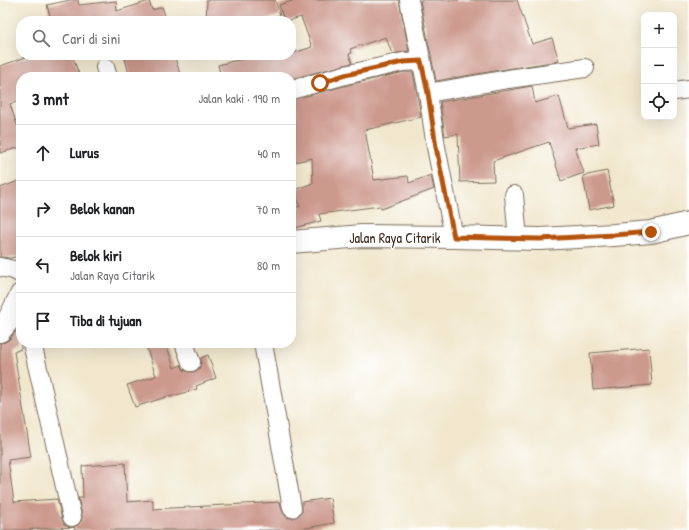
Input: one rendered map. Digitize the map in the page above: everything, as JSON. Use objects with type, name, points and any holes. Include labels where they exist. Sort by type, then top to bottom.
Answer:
[{"type":"street","points":[[409,0],[428,93],[436,147],[454,237]]},
{"type":"street","points":[[296,89],[345,75],[403,62],[421,61]]},
{"type":"street","points":[[428,93],[508,79],[585,68]]},
{"type":"street","points":[[677,91],[689,89]]},
{"type":"street","points":[[514,195],[518,238]]},
{"type":"street","name":"Jalan Raya Citarik","points":[[296,242],[362,236],[540,239],[651,232],[689,223]]},
{"type":"street","points":[[0,267],[16,271]]},
{"type":"street","points":[[0,331],[8,321],[16,306]]},
{"type":"street","points":[[33,348],[72,517]]},
{"type":"street","points":[[186,348],[191,362]]},
{"type":"street","points":[[264,348],[292,508]]},
{"type":"building","points":[[70,0],[78,0],[79,5],[116,1],[117,11],[149,1],[152,10],[162,7],[165,16],[50,16],[47,5]]},
{"type":"building","points":[[207,0],[275,0],[280,15],[277,16],[206,16]]},
{"type":"building","points":[[295,0],[399,0],[409,51],[392,54],[386,37],[350,49],[352,53],[349,54],[352,63],[296,78],[296,72],[220,72],[218,65],[238,60],[296,60],[296,52],[312,47],[301,17],[296,18],[296,16],[282,16],[279,5]]},
{"type":"building","points":[[420,0],[517,0],[532,44],[552,38],[559,61],[436,81]]},
{"type":"building","points":[[17,60],[74,60],[78,72],[16,72],[16,102],[10,104],[16,122],[16,148],[0,153],[0,66]]},
{"type":"building","points":[[125,60],[176,60],[179,72],[129,72]]},
{"type":"building","points":[[404,72],[413,72],[421,117],[365,130],[374,180],[408,176],[409,183],[431,175],[434,189],[381,209],[380,206],[319,214],[321,221],[296,228],[296,207],[300,207],[296,196],[296,189],[313,183],[312,158],[296,162],[296,99]]},
{"type":"building","points":[[532,86],[535,103],[559,96],[568,128],[596,124],[599,144],[575,148],[584,173],[561,181],[549,142],[493,161],[494,181],[460,182],[458,134],[445,136],[440,102]]},
{"type":"building","points":[[607,171],[614,205],[589,210],[583,176]]},
{"type":"building","points":[[16,182],[16,257],[0,257],[0,188]]},
{"type":"building","points":[[15,332],[16,348],[21,348],[14,352],[31,457],[8,460],[14,502],[57,499],[64,524],[69,527],[74,527],[0,530],[0,343],[10,339]]},
{"type":"building","points":[[147,348],[168,348],[174,368],[181,365],[184,370],[189,372],[194,372],[199,369],[201,358],[208,355],[216,378],[196,386],[197,389],[135,407],[127,385],[156,376]]},
{"type":"building","points":[[649,348],[652,385],[593,390],[590,353]]},
{"type":"building","points":[[125,463],[127,502],[153,500],[153,509],[280,502],[284,514],[288,518],[293,518],[302,512],[302,502],[330,498],[334,523],[295,530],[75,530],[74,527],[82,520],[78,498],[83,498],[82,466]]},
{"type":"route","points":[[320,83],[345,75],[403,62],[421,61],[454,237],[540,239],[651,232]]}]
